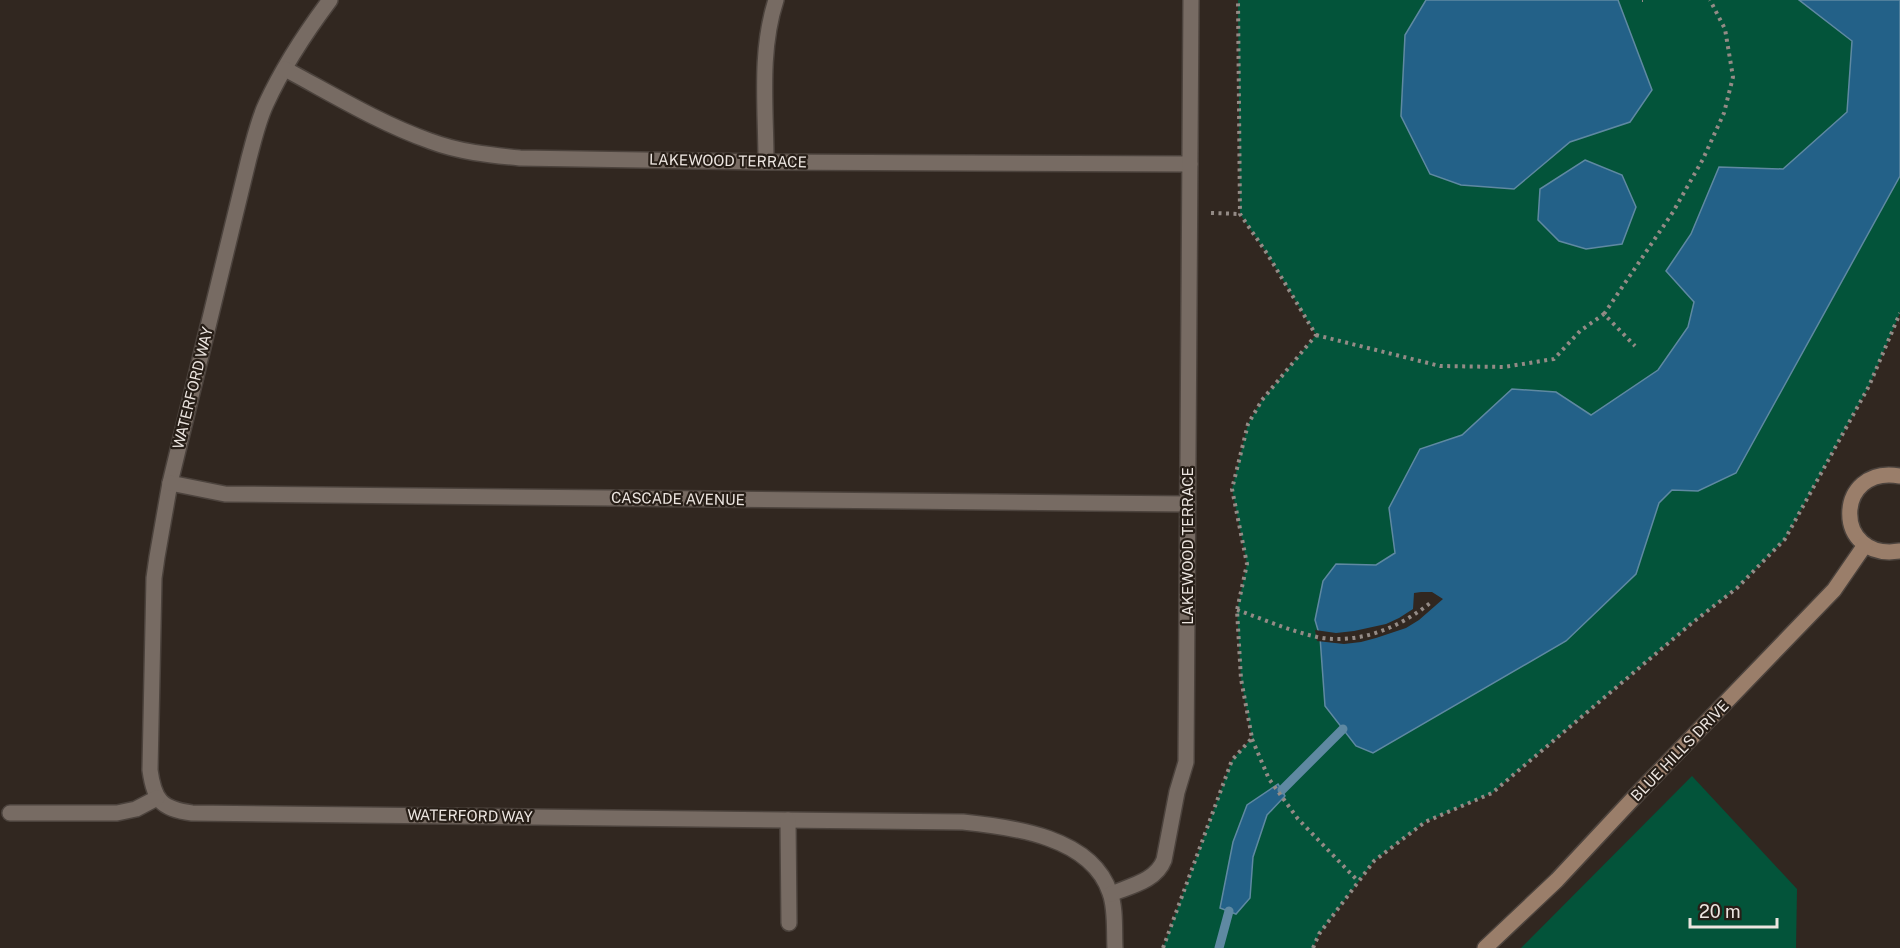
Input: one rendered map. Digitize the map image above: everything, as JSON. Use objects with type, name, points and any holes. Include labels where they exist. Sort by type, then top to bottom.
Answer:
[{"type":"street","name":"WATERFORD WAY","points":[[330,0],[306,33],[267,103],[249,158],[170,483],[154,578],[150,770],[153,790],[157,798],[164,805],[176,811],[192,813],[963,822],[1002,826],[1037,834],[1065,845],[1088,860],[1102,876],[1111,894],[1114,948]]},
{"type":"street","points":[[766,162],[766,41],[776,0]]},
{"type":"street","name":"LAKEWOOD TERRACE","points":[[1111,894],[1156,874],[1161,868],[1177,792],[1186,762],[1191,0]]},
{"type":"street","name":"LAKEWOOD TERRACE","points":[[285,69],[431,142],[467,152],[520,158],[766,162],[1191,164]]},
{"type":"street","points":[[1900,476],[1883,475],[1866,481],[1857,489],[1849,512],[1851,525],[1856,536],[1864,545],[1876,551],[1889,553],[1900,551]]},
{"type":"street","name":"CASCADE AVENUE","points":[[170,483],[225,494],[1188,504]]},
{"type":"street","name":"BLUE HILLS DRIVE","points":[[1485,948],[1557,880],[1834,590],[1864,545]]},
{"type":"street","points":[[10,813],[117,813],[136,809],[157,798]]},
{"type":"street","points":[[788,820],[789,923]]},
{"type":"path","points":[[1238,0],[1240,214],[1268,255],[1316,335],[1440,366],[1504,367],[1554,359],[1580,331],[1604,314],[1672,212],[1703,159],[1724,113],[1733,77],[1725,29],[1710,0]]},
{"type":"path","points":[[1190,212],[1240,214]]},
{"type":"path","points":[[1313,948],[1319,934],[1374,861],[1425,822],[1492,793],[1692,623],[1737,588],[1785,539],[1869,386],[1900,313]]},
{"type":"path","points":[[1604,314],[1635,346]]},
{"type":"path","points":[[1316,335],[1263,400],[1248,424],[1232,489],[1247,564],[1237,610],[1241,679],[1252,738],[1269,779],[1298,819],[1358,880]]},
{"type":"path","points":[[1237,610],[1320,637],[1335,639],[1382,631],[1414,616],[1430,603]]},
{"type":"path","points":[[1164,948],[1232,760],[1252,738]]},
{"type":"green space","points":[[1238,0],[1900,0],[1900,313],[1869,386],[1785,539],[1737,588],[1692,623],[1492,793],[1425,822],[1374,861],[1319,934],[1313,948],[1163,948],[1232,760],[1252,738],[1241,679],[1237,610],[1247,564],[1232,489],[1248,424],[1262,400],[1316,335],[1268,255],[1240,214]]},
{"type":"green space","points":[[1692,776],[1797,889],[1796,948],[1521,948]]},
{"type":"water","points":[[1426,0],[1618,0],[1652,90],[1630,122],[1570,142],[1514,189],[1461,185],[1430,174],[1401,116],[1405,35]]},
{"type":"water","points":[[1799,0],[1900,0],[1900,176],[1736,473],[1698,491],[1672,490],[1659,503],[1636,574],[1566,641],[1373,753],[1356,746],[1325,706],[1320,637],[1315,620],[1323,581],[1336,564],[1376,565],[1395,553],[1389,508],[1420,449],[1462,435],[1512,389],[1556,392],[1591,415],[1658,370],[1688,327],[1694,302],[1666,271],[1691,234],[1719,167],[1783,169],[1847,112],[1852,41]]},
{"type":"water","points":[[1585,160],[1622,175],[1636,207],[1622,244],[1586,249],[1559,241],[1538,220],[1540,189]]},
{"type":"water","points":[[1278,784],[1285,796],[1267,815],[1253,857],[1250,898],[1236,914],[1220,908],[1233,842],[1247,805]]},
{"type":"pier","points":[[1432,592],[1443,599],[1406,628],[1361,642],[1344,644],[1317,641],[1315,630],[1336,633],[1354,631],[1386,624],[1399,618],[1413,609],[1414,593]]},
{"type":"waterway","points":[[1282,790],[1343,729]]},
{"type":"waterway","points":[[1219,948],[1229,911]]}]
